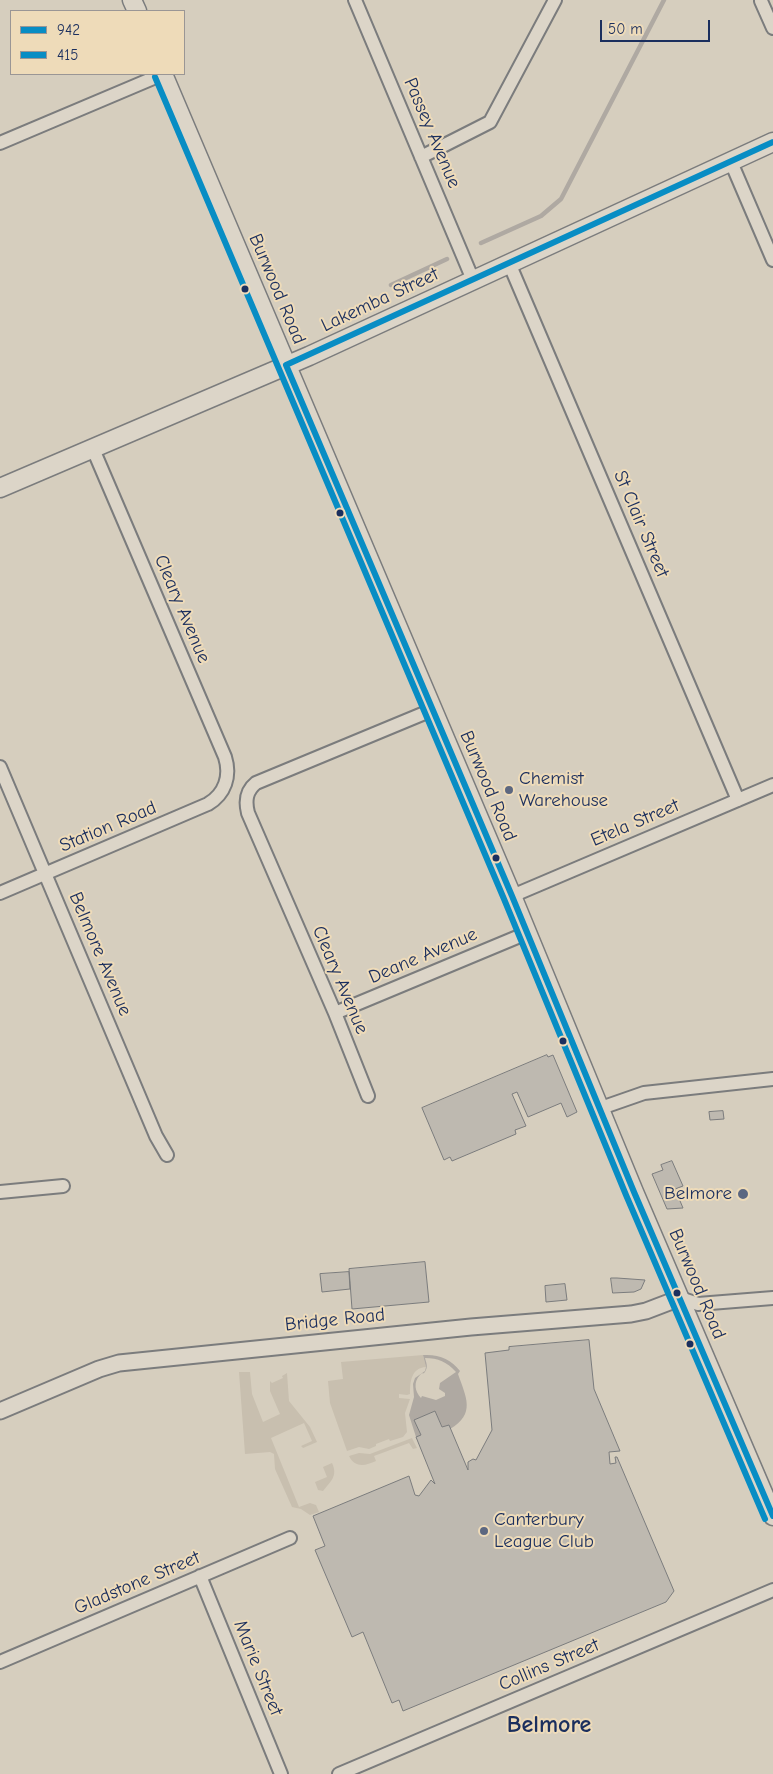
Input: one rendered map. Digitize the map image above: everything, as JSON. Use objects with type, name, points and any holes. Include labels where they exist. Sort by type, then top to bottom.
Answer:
[{"type":"main road","name":"Burwood Road","points":[[163,75],[773,1516]]},
{"type":"main road","name":"Lakemba Street","points":[[0,488],[286,365],[773,142]]},
{"type":"street","name":"Passey Avenue","points":[[355,0],[473,280]]},
{"type":"street","points":[[421,157],[490,122],[555,0]]},
{"type":"street","points":[[761,1],[773,28]]},
{"type":"street","points":[[0,143],[161,75]]},
{"type":"street","points":[[731,162],[773,260]]},
{"type":"street","name":"St Clair Street","points":[[509,263],[738,800]]},
{"type":"street","name":"Cleary Avenue","points":[[93,449],[225,757],[228,769],[225,787]]},
{"type":"street","name":"Cleary Avenue","points":[[368,1096],[335,1013],[248,813],[246,806],[247,795],[256,783],[432,710]]},
{"type":"street","name":"Belmore Avenue","points":[[0,767],[156,1136],[167,1155]]},
{"type":"street","name":"Etela Street","points":[[512,896],[773,785]]},
{"type":"street","name":"Station Road","points":[[0,893],[208,804],[219,796],[225,787]]},
{"type":"street","name":"Deane Avenue","points":[[335,1013],[527,933]]},
{"type":"street","points":[[600,1108],[644,1093],[773,1079]]},
{"type":"street","points":[[0,1192],[63,1186]]},
{"type":"street","points":[[680,1298],[698,1304],[773,1298]]},
{"type":"street","name":"Bridge Road","points":[[0,1411],[99,1369],[118,1363],[432,1331],[631,1314],[646,1311],[680,1298]]},
{"type":"street","name":"Gladstone Street","points":[[0,1662],[290,1538]]},
{"type":"street","name":"Marie Street","points":[[200,1576],[281,1774]]},
{"type":"street","name":"Collins Street","points":[[339,1774],[773,1590]]},
{"type":"shaded area","points":[[423,1355],[426,1367],[417,1370],[412,1376],[410,1394],[399,1394],[399,1398],[410,1399],[405,1413],[407,1432],[403,1437],[390,1441],[389,1439],[369,1449],[359,1447],[347,1451],[330,1403],[328,1381],[343,1379],[341,1362]]},
{"type":"shaded area","points":[[423,1355],[434,1355],[453,1363],[460,1371],[458,1374],[467,1405],[463,1417],[450,1429],[449,1425],[442,1427],[435,1411],[415,1420],[421,1435],[416,1437],[409,1415],[414,1397],[413,1384],[415,1378],[425,1371]],"holes":[[[425,1358],[442,1361],[456,1372],[440,1383],[439,1389],[445,1393],[445,1396],[436,1400],[422,1396],[421,1398],[417,1393],[416,1387],[416,1381],[427,1368]]]},
{"type":"shaded area","points":[[239,1372],[250,1372],[252,1394],[263,1422],[280,1414],[270,1391],[270,1381],[272,1383],[283,1378],[282,1376],[287,1373],[289,1401],[310,1427],[317,1442],[303,1448],[301,1446],[312,1441],[304,1423],[271,1438],[299,1507],[310,1503],[316,1505],[319,1512],[310,1515],[301,1509],[292,1507],[275,1469],[274,1454],[270,1452],[245,1454]]},
{"type":"shaded area","points":[[412,1438],[417,1448],[413,1449],[409,1443],[374,1456],[376,1461],[368,1464],[354,1463],[349,1456],[359,1453],[370,1454]]},
{"type":"shaded area","points":[[332,1463],[334,1468],[333,1478],[323,1491],[318,1490],[315,1482],[327,1477],[323,1467]]},
{"type":"building","points":[[547,1055],[548,1057],[553,1055],[577,1112],[567,1117],[561,1103],[528,1117],[517,1092],[512,1094],[526,1126],[515,1130],[516,1134],[452,1161],[450,1157],[444,1160],[422,1108]]},
{"type":"building","points":[[723,1111],[724,1119],[710,1120],[709,1112]]},
{"type":"building","points":[[672,1161],[683,1186],[675,1189],[683,1208],[667,1209],[652,1174],[663,1170],[661,1165]]},
{"type":"building","points":[[425,1262],[429,1302],[352,1309],[349,1269]]},
{"type":"building","points":[[349,1272],[350,1289],[322,1292],[320,1274]]},
{"type":"building","points":[[611,1278],[645,1280],[641,1289],[634,1292],[613,1293]]},
{"type":"building","points":[[565,1284],[567,1300],[546,1302],[545,1286]]},
{"type":"building","name":"Canterbury League Club","points":[[589,1340],[594,1389],[620,1451],[609,1452],[610,1464],[616,1463],[615,1457],[617,1457],[674,1591],[666,1602],[403,1711],[399,1700],[392,1703],[363,1632],[352,1637],[315,1550],[325,1546],[313,1516],[409,1476],[415,1495],[419,1496],[431,1480],[435,1484],[416,1437],[421,1435],[414,1420],[435,1411],[442,1427],[449,1425],[468,1470],[468,1462],[473,1459],[476,1460],[492,1430],[485,1353],[509,1350],[509,1347]]},
{"type":"waterway","points":[[481,243],[541,216],[561,199],[664,0]]},
{"type":"waterway","points":[[391,285],[447,259]]},
{"type":"transit line","name":"415","points":[[155,77],[504,899],[626,1195],[765,1519]]},
{"type":"transit line","name":"942","points":[[286,365],[773,142]]},
{"type":"transit line","name":"942","points":[[286,365],[512,896],[634,1192],[773,1516]]},
{"type":"place","name":"Chemist Warehouse","points":[[509,790]]},
{"type":"place","name":"Belmore","points":[[743,1194]]},
{"type":"place","name":"Canterbury League Club","points":[[484,1531]]},
{"type":"district","name":"Belmore","points":[[549,1725]]}]
